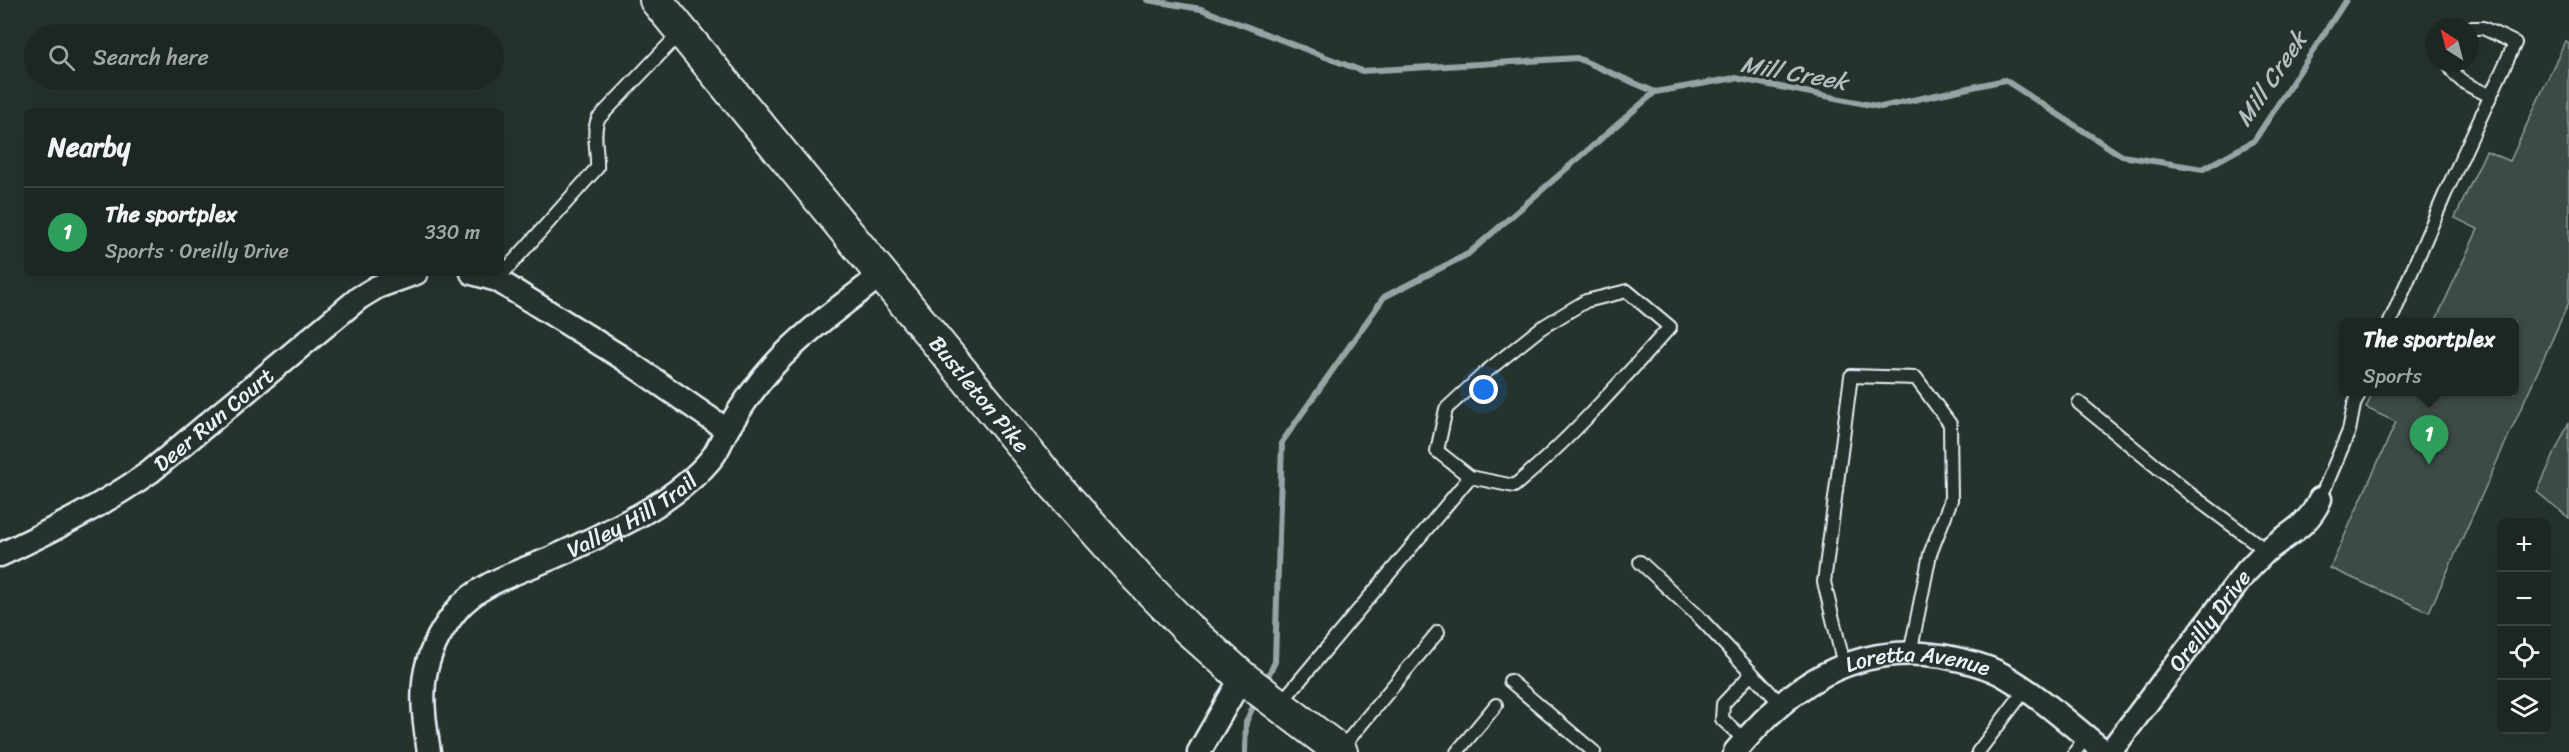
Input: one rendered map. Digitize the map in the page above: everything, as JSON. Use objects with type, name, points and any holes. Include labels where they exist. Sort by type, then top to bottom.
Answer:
[{"type":"main road","name":"Bustleton Pike","points":[[656,0],[1053,483],[1137,577],[1187,628],[1260,690],[1340,752]]},
{"type":"street","name":"Valley Hill Trail","points":[[429,752],[422,706],[423,679],[431,653],[444,626],[457,609],[487,587],[578,546],[641,514],[674,493],[713,456],[727,430],[756,387],[794,345],[882,274]]},
{"type":"street","name":"Deer Run Court","points":[[0,555],[50,532],[118,494],[150,472],[359,298],[386,283],[407,276]]},
{"type":"street","points":[[483,276],[497,280],[630,363],[714,418],[727,430]]},
{"type":"street","name":"Oreilly Drive","points":[[2110,752],[2245,573],[2268,551],[2306,523],[2320,499]]},
{"type":"street","name":"Loretta Avenue","points":[[1740,746],[1780,703],[1803,686],[1844,665],[1871,657],[1910,654],[1958,659],[2002,675],[2025,690],[2080,745],[2105,752]]},
{"type":"street","points":[[1199,752],[1260,690]]},
{"type":"lane","points":[[2392,318],[2445,194],[2516,43],[2479,28]]},
{"type":"lane","points":[[504,272],[597,168],[598,152],[594,129],[598,119],[682,30]]},
{"type":"lane","points":[[2452,72],[2459,79],[2491,96]]},
{"type":"lane","points":[[497,280],[501,276]]},
{"type":"lane","points":[[1627,291],[1670,327],[1578,428],[1548,458],[1514,486],[1470,477],[1437,452],[1446,409],[1487,371],[1541,328],[1586,301],[1627,291]]},
{"type":"lane","points":[[1844,665],[1824,582],[1851,376],[1916,378],[1950,424],[1951,500],[1930,554],[1910,654]]},
{"type":"lane","points":[[2320,499],[2349,431],[2358,396]]},
{"type":"lane","points":[[2079,403],[2190,494],[2268,551]]},
{"type":"lane","points":[[1260,690],[1470,477]]},
{"type":"lane","points":[[1640,562],[1698,616],[1780,703]]},
{"type":"lane","points":[[1340,752],[1438,632]]},
{"type":"lane","points":[[1740,746],[1722,719],[1723,704],[1752,673]]},
{"type":"lane","points":[[1510,681],[1594,752]]},
{"type":"lane","points":[[1978,752],[2025,690]]},
{"type":"lane","points":[[1457,752],[1496,705]]},
{"type":"shaded area","points":[[2565,41],[2569,43],[2569,302],[2429,612],[2330,568],[2396,422],[2366,408],[2371,396],[2519,396],[2519,318],[2437,318],[2478,229],[2455,218],[2486,151],[2510,161]]},
{"type":"shaded area","points":[[2569,422],[2569,518],[2537,492]]},
{"type":"waterway","name":"Mill Creek","points":[[1147,0],[1201,9],[1362,71],[1577,58],[1655,92],[1735,78],[1881,107],[2005,80],[2122,156],[2203,169],[2254,141],[2346,0]]},
{"type":"waterway","points":[[1264,684],[1275,662],[1282,442],[1384,297],[1468,254],[1655,92]]},
{"type":"waterway","points":[[1245,752],[1246,722],[1257,698]]},
{"type":"place","name":"The sportplex","points":[[2429,465]]}]
